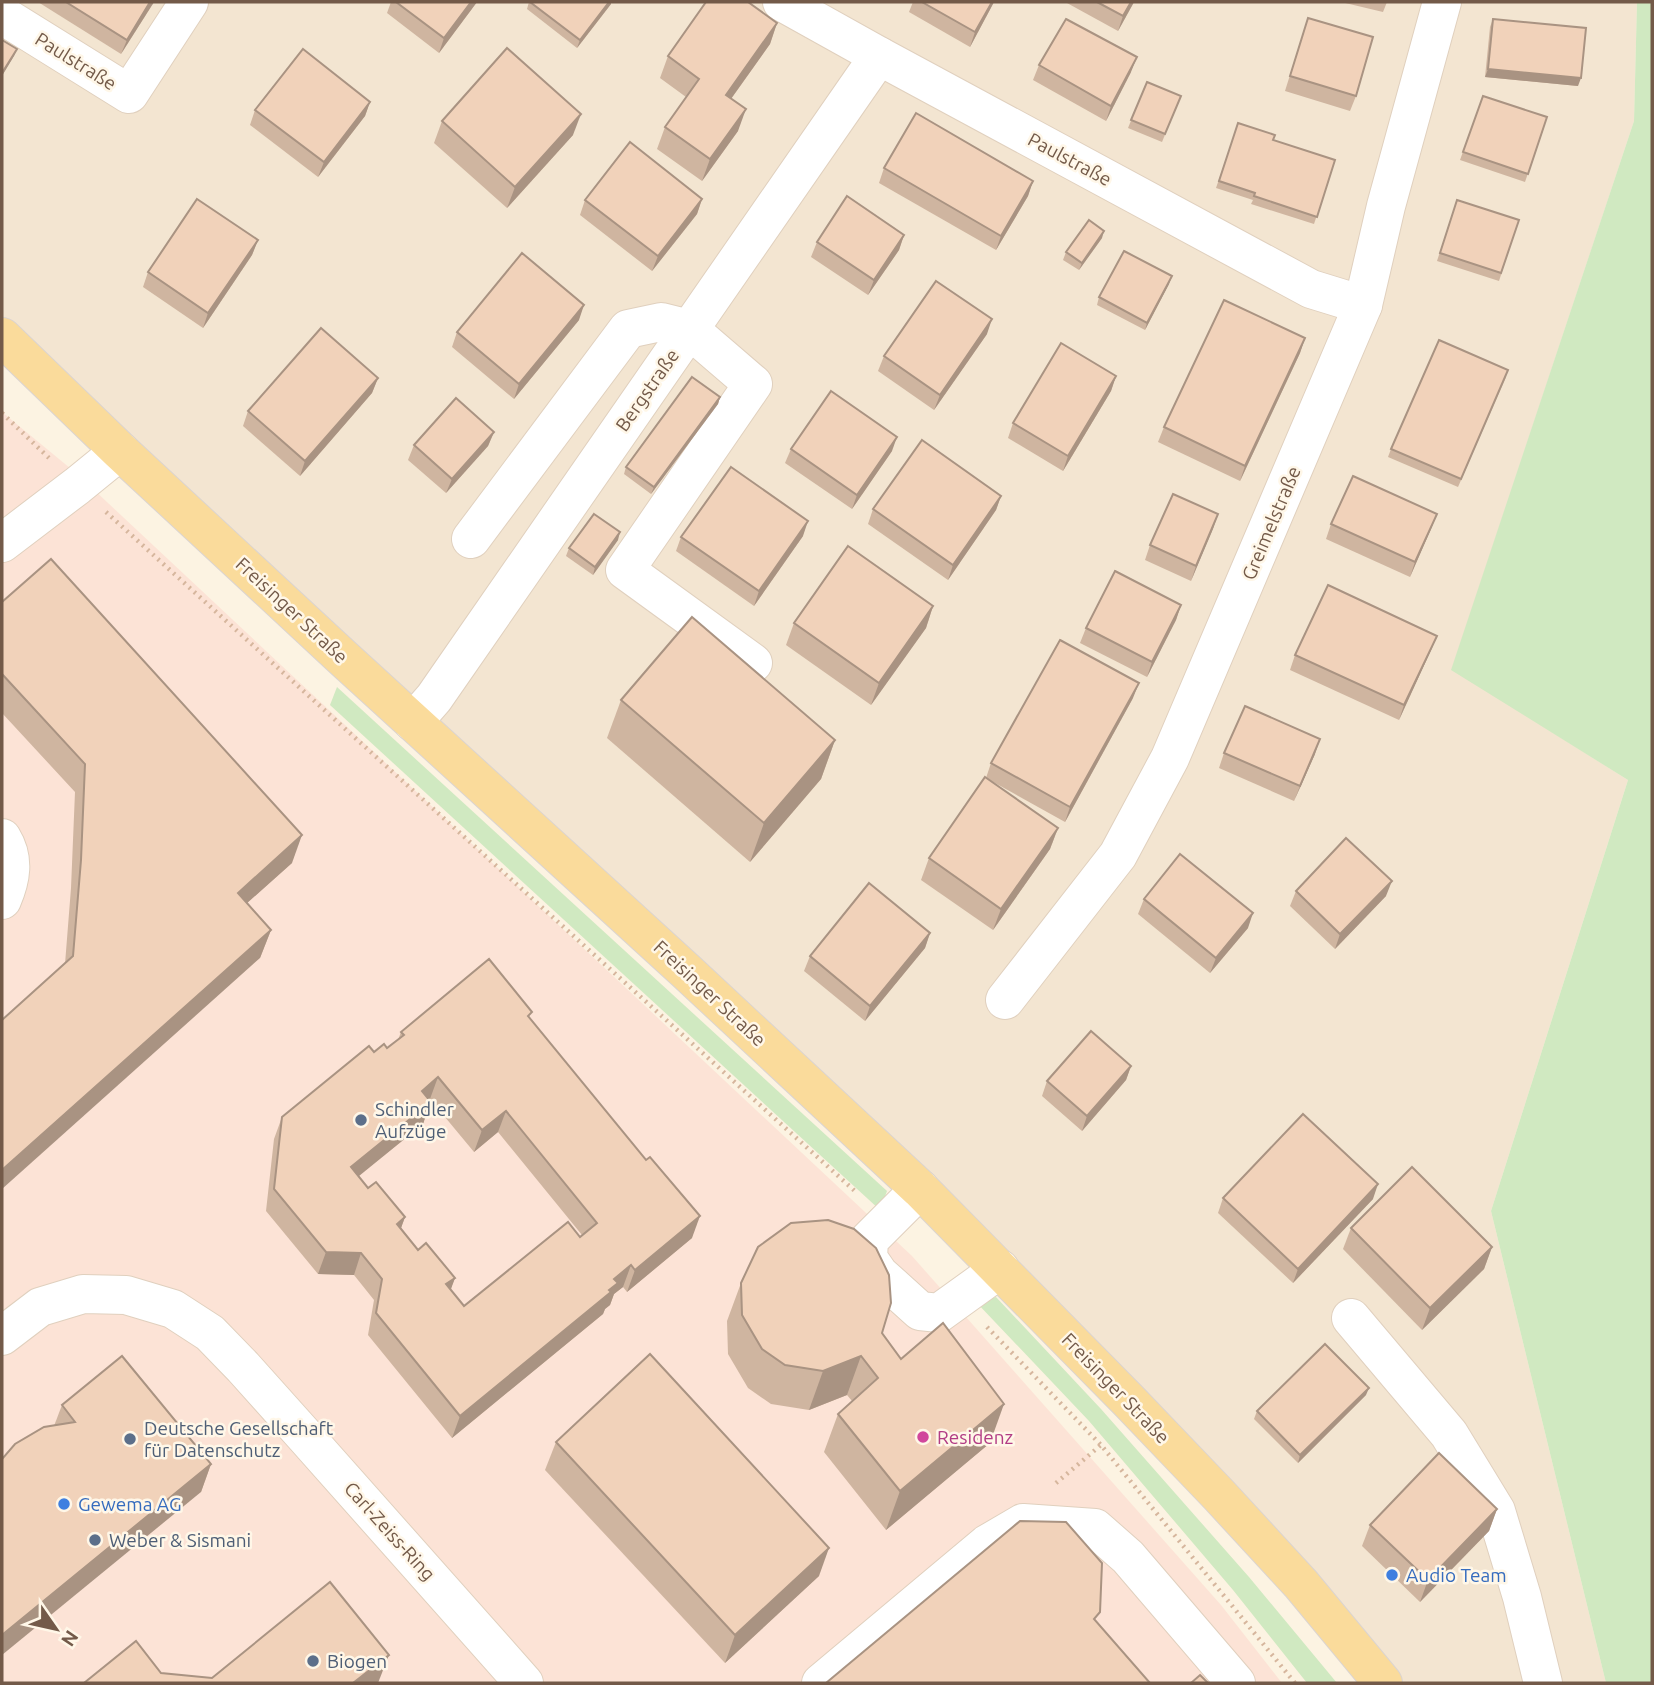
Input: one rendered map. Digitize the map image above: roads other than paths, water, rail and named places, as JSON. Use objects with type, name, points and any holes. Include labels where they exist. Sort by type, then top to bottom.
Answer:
[{"type":"main road","name":"Freisinger Straße","points":[[2,337],[120,451],[920,1189],[1219,1495],[1301,1584],[1383,1683]]},
{"type":"street","name":"Paulstraße","points":[[2,15],[129,93],[189,2]]},
{"type":"street","name":"Greimelstraße","points":[[1005,1000],[1118,855],[1171,758],[1363,305],[1386,206],[1442,2]]},
{"type":"street","name":"Paulstraße","points":[[795,5],[879,56],[1311,289],[1363,305]]},
{"type":"street","name":"Bergstraße","points":[[413,722],[434,698],[879,56]]},
{"type":"street","points":[[471,539],[628,329],[661,321],[689,329],[753,384],[625,570],[753,663]]},
{"type":"street","points":[[2,543],[120,451]]},
{"type":"street","points":[[2,838],[10,864],[9,883],[2,900]]},
{"type":"street","points":[[920,1189],[869,1240],[867,1258],[879,1274],[920,1311],[939,1313],[1000,1269]]},
{"type":"street","name":"Carl-Zeiss-Ring","points":[[3,1332],[40,1307],[83,1294],[104,1294],[126,1295],[173,1309],[210,1333],[524,1683]]},
{"type":"street","points":[[1352,1318],[1449,1434],[1496,1511],[1522,1597],[1543,1683]]},
{"type":"street","points":[[821,1683],[988,1544],[1023,1523],[1095,1528],[1128,1558],[1236,1683]]},
{"type":"place","name":"Schindler Aufzüge","points":[[361,1120]]},
{"type":"place","name":"Residenz","points":[[923,1437]]},
{"type":"place","name":"Deutsche Gesellschaft für Datenschutz","points":[[130,1439]]},
{"type":"place","name":"Gewema AG","points":[[64,1504]]},
{"type":"place","name":"Weber & Sismani","points":[[95,1540]]},
{"type":"place","name":"Audio Team","points":[[1392,1575]]},
{"type":"place","name":"Biogen","points":[[313,1661]]}]
